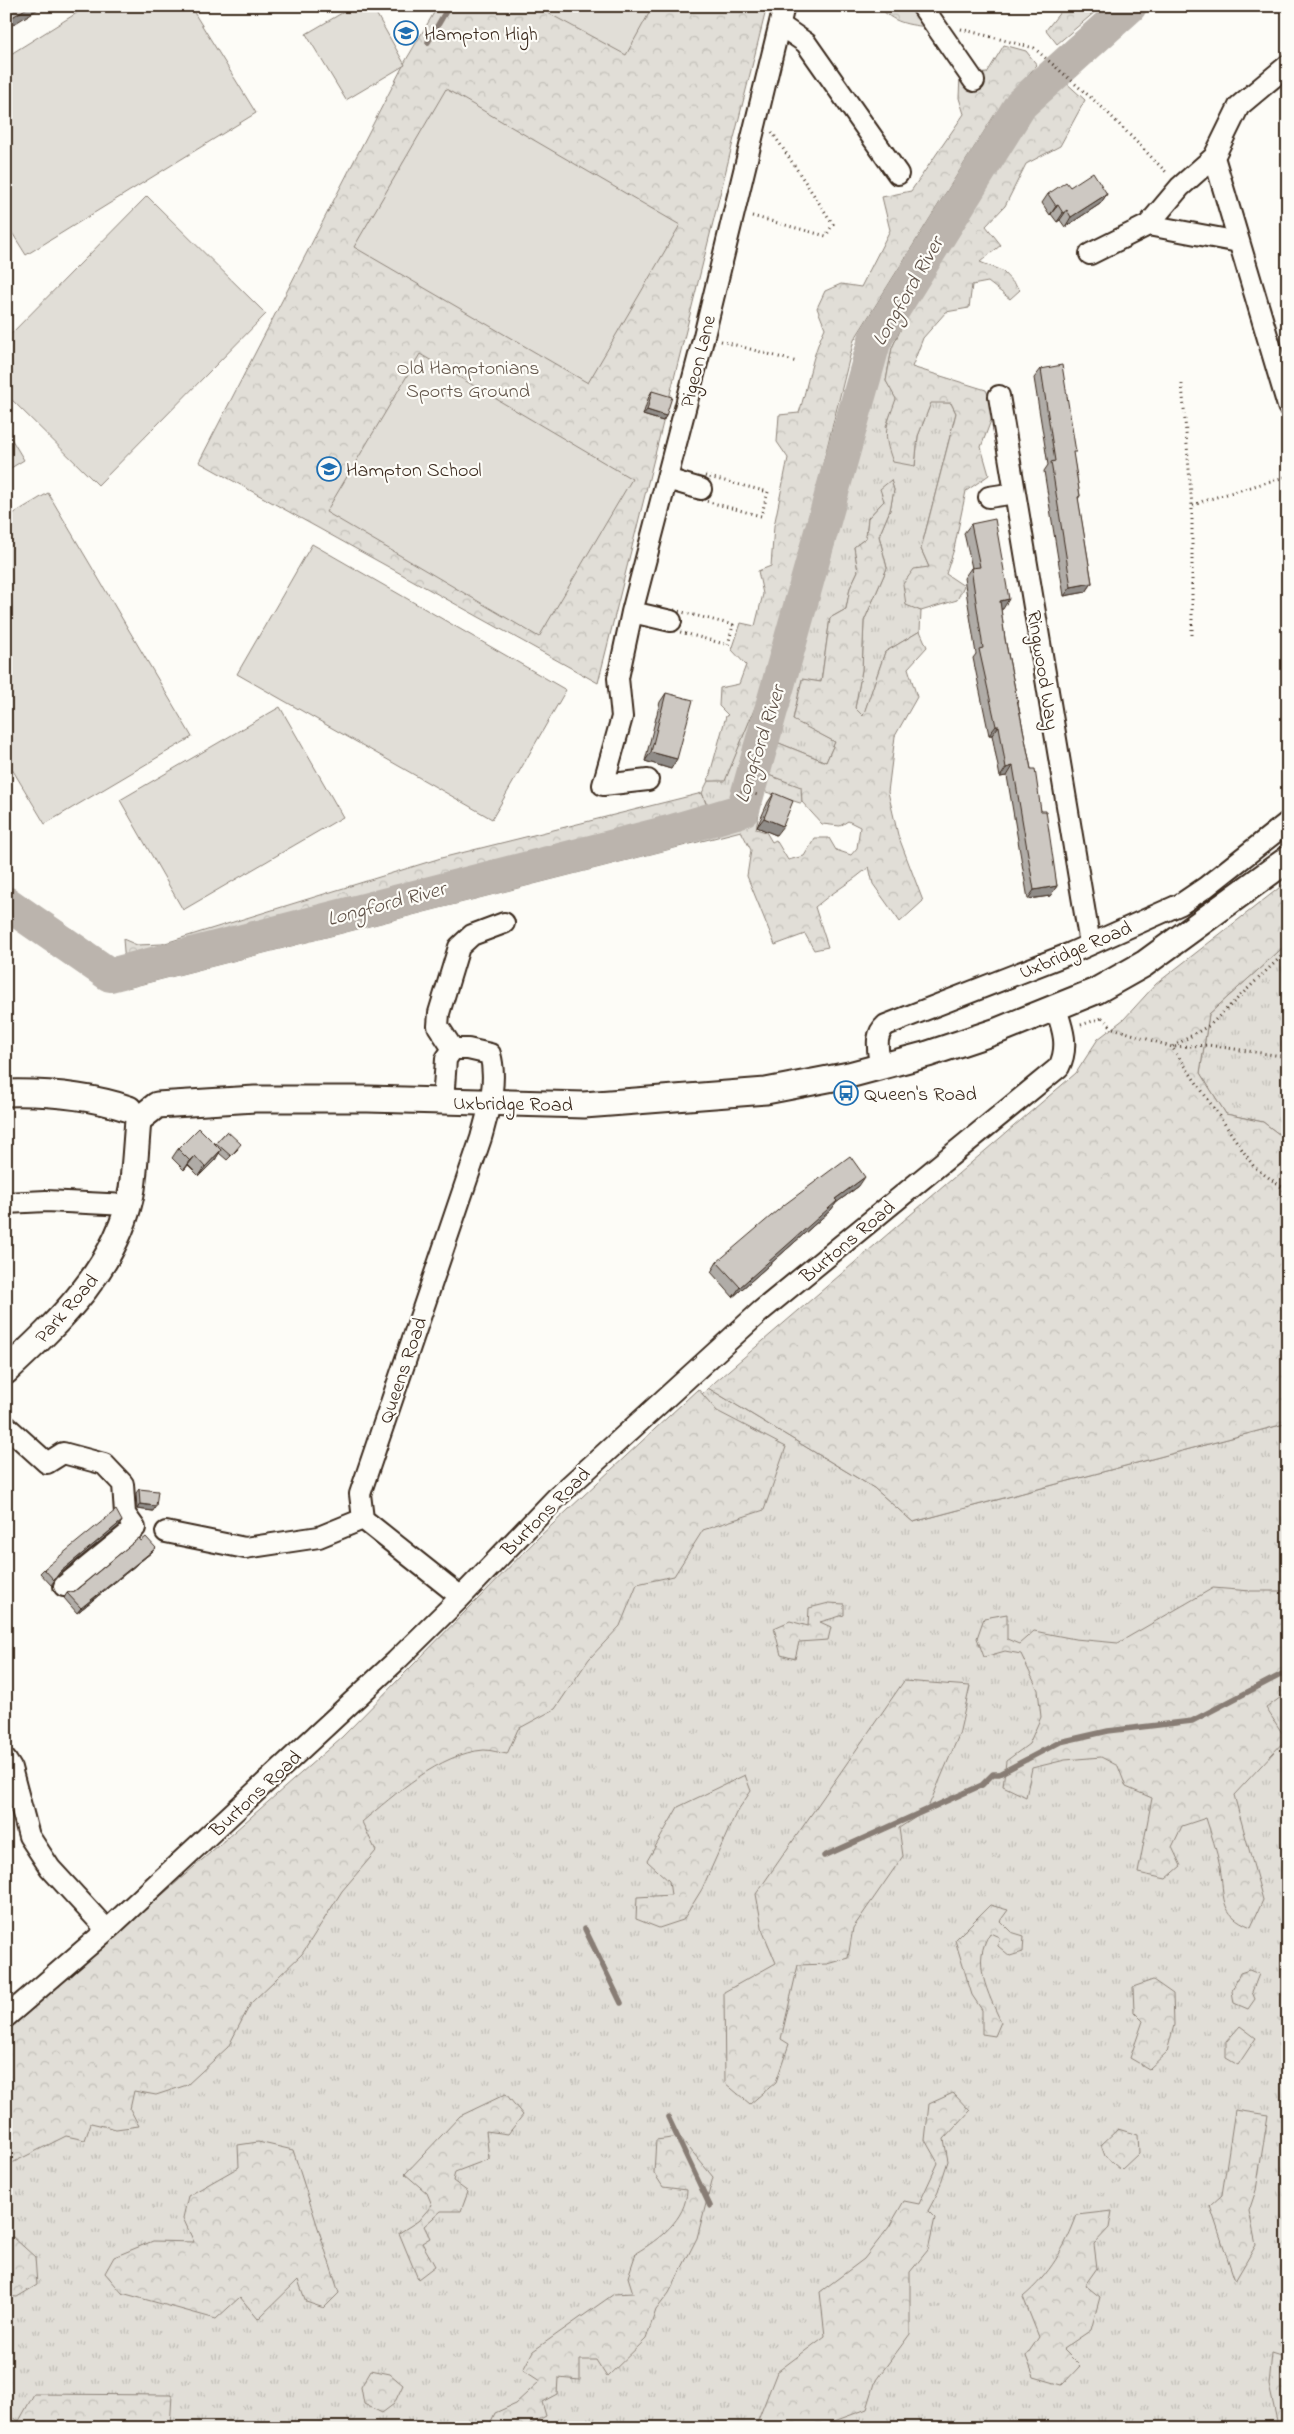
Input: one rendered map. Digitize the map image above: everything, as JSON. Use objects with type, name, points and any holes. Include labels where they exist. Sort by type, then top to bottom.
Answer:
[{"type":"main road","name":"Uxbridge Road","points":[[137,1114],[157,1105],[255,1099],[584,1105],[766,1091],[880,1067],[988,1034],[1056,1009],[1096,991],[1144,964],[1288,859]]},
{"type":"main road","points":[[6,1093],[38,1093],[105,1101],[137,1114]]},
{"type":"main road","name":"Park Road","points":[[6,1371],[45,1334],[94,1278],[116,1237],[132,1190],[137,1114]]},
{"type":"street","points":[[928,14],[974,81]]},
{"type":"street","points":[[782,15],[806,43],[898,174]]},
{"type":"street","name":"Pigeon Lane","points":[[648,780],[603,785],[622,717],[618,678],[632,612],[704,336],[782,15]]},
{"type":"street","points":[[1090,254],[1148,224],[1180,187],[1214,157],[1239,106],[1288,65]]},
{"type":"street","points":[[1214,157],[1288,406]]},
{"type":"street","points":[[1148,224],[1240,242]]},
{"type":"street","name":"Ringwood Way","points":[[999,396],[1090,944]]},
{"type":"street","points":[[667,479],[701,488]]},
{"type":"street","points":[[989,497],[1015,493]]},
{"type":"street","points":[[632,612],[671,620]]},
{"type":"street","name":"Uxbridge Road","points":[[880,1067],[877,1039],[879,1031],[886,1025],[1090,944],[1188,900],[1288,822]]},
{"type":"street","points":[[443,1102],[446,1059],[454,1050],[438,1026],[439,1013],[459,947],[472,935],[504,923]]},
{"type":"street","name":"Burtons Road","points":[[6,2017],[108,1930],[388,1668],[461,1597],[556,1498],[762,1311],[1059,1067],[1064,1056],[1064,1039],[1056,1009]]},
{"type":"street","name":"Queens Road","points":[[363,1519],[360,1494],[481,1138],[490,1103],[492,1081],[490,1054],[468,1049],[454,1050]]},
{"type":"street","points":[[6,1203],[46,1202],[127,1205]]},
{"type":"street","points":[[6,1426],[47,1463],[63,1453],[104,1464],[123,1484],[125,1514],[135,1528],[64,1586]]},
{"type":"street","points":[[166,1532],[245,1548],[319,1537],[363,1519],[461,1597]]},
{"type":"street","points":[[6,1760],[11,1768],[29,1836],[50,1868],[108,1930]]},
{"type":"path","points":[[928,14],[1034,48],[1128,132],[1180,187]]},
{"type":"path","points":[[735,211],[826,236],[833,224],[774,132],[755,124]]},
{"type":"path","points":[[704,336],[797,362]]},
{"type":"path","points":[[1182,384],[1192,506],[1192,635]]},
{"type":"path","points":[[705,476],[768,492],[761,516],[698,499],[701,488],[705,476]]},
{"type":"path","points":[[1192,506],[1288,476]]},
{"type":"path","points":[[674,610],[733,625],[728,645],[669,629],[671,620],[674,610]]},
{"type":"path","points":[[741,791],[758,795]]},
{"type":"path","points":[[1172,1047],[1210,1026],[1288,950]]},
{"type":"path","points":[[1078,1026],[1102,1018],[1113,1028],[1172,1047],[1208,1045],[1288,1057]]},
{"type":"path","points":[[1172,1047],[1254,1167],[1283,1188],[1288,1197]]},
{"type":"green space","points":[[88,6],[190,6],[256,113],[26,255],[6,223],[6,57]]},
{"type":"green space","points":[[354,6],[372,6],[405,65],[346,100],[306,34]]},
{"type":"green space","name":"Old Hamptonians Sports Ground","points":[[438,6],[767,6],[598,683],[199,462],[406,60]]},
{"type":"green space","points":[[535,6],[653,6],[626,55]]},
{"type":"green space","points":[[879,6],[938,6],[929,27],[895,20]]},
{"type":"green space","points":[[1065,6],[1102,6],[1057,44],[1046,30]]},
{"type":"green space","points":[[1004,45],[1026,51],[1037,65],[995,114],[854,340],[773,663],[725,781],[708,781],[726,716],[728,715],[719,706],[720,688],[739,684],[746,665],[732,650],[741,623],[755,626],[763,594],[758,571],[771,566],[774,526],[788,458],[777,442],[779,415],[799,413],[813,359],[825,328],[817,308],[825,291],[841,284],[861,287],[890,230],[882,197],[911,191],[964,114],[959,98],[960,75],[987,73]]},
{"type":"green space","points":[[1062,79],[1085,100],[1060,146],[1026,164],[1005,206],[986,226],[1001,245],[980,262],[1002,271],[1020,290],[1010,299],[988,282],[972,285],[969,308],[946,312],[923,338],[912,367],[986,390],[995,410],[981,447],[989,475],[966,491],[954,549],[946,574],[964,586],[957,600],[921,611],[906,605],[903,584],[914,569],[929,567],[921,549],[956,413],[951,403],[931,403],[918,436],[915,466],[893,462],[886,437],[896,399],[886,381],[892,348],[911,307],[1015,126]]},
{"type":"green space","points":[[446,89],[680,225],[588,383],[354,247]]},
{"type":"green space","points":[[147,196],[266,314],[98,485],[6,394],[6,339]]},
{"type":"green space","points":[[957,225],[911,307],[892,348],[886,381],[897,399],[886,426],[915,466],[918,436],[931,402],[951,403],[956,413],[921,549],[929,567],[906,604],[921,611],[920,631],[885,652],[863,717],[855,708],[862,670],[864,621],[887,568],[879,536],[890,510],[894,490],[891,481],[884,501],[868,518],[866,538],[854,547],[858,571],[850,588],[846,609],[830,618],[821,682],[802,680],[793,719],[835,742],[826,762],[774,741],[783,719],[879,348]]},
{"type":"green space","points":[[420,354],[632,479],[539,637],[326,512]]},
{"type":"green space","points":[[6,430],[24,460],[6,471]]},
{"type":"green space","points":[[891,480],[894,490],[890,510],[879,536],[887,568],[864,621],[862,670],[855,708],[863,716],[885,652],[920,631],[927,647],[908,668],[917,697],[895,736],[888,792],[898,835],[923,901],[900,922],[873,884],[869,867],[815,907],[828,947],[814,950],[805,934],[775,945],[747,876],[751,850],[741,831],[127,988],[123,939],[137,945],[162,944],[441,858],[702,793],[714,825],[750,811],[759,814],[756,829],[766,832],[772,842],[776,840],[788,860],[804,856],[815,838],[829,838],[836,850],[851,855],[857,848],[860,827],[848,821],[840,826],[822,824],[802,802],[801,787],[766,774],[774,741],[826,762],[835,742],[793,720],[802,679],[821,682],[830,618],[846,609],[850,588],[858,571],[854,547],[866,538],[868,518],[884,501],[880,489]]},
{"type":"green space","points":[[48,493],[192,737],[45,824],[6,759],[6,518]]},
{"type":"green space","points":[[312,544],[566,690],[492,819],[237,674]]},
{"type":"green space","points":[[773,663],[738,805],[711,815],[702,793],[708,781],[725,780]]},
{"type":"green space","points":[[280,707],[343,817],[183,910],[120,800]]},
{"type":"green space","points":[[766,774],[802,787],[802,802],[800,803],[760,790]]},
{"type":"green space","points":[[1288,881],[1288,943],[1209,1014],[1200,1073],[1226,1114],[1263,1122],[1288,1141],[1288,1423],[913,1522],[874,1488],[708,1388],[1076,1073],[1098,1039],[1124,1019],[1156,984]]},
{"type":"green space","points":[[1288,943],[1288,1141],[1263,1122],[1226,1114],[1200,1073],[1209,1014]]},
{"type":"green space","points":[[708,1388],[874,1488],[913,1522],[1288,1423],[1288,2428],[6,2428],[6,2057],[366,1737]]},
{"type":"green space","points":[[698,1389],[717,1411],[786,1447],[764,1510],[703,1530],[674,1576],[637,1584],[620,1626],[589,1659],[555,1709],[518,1729],[507,1754],[484,1750],[467,1753],[451,1759],[418,1777],[362,1822],[376,1851],[342,1891],[302,1954],[251,2003],[228,2047],[187,2085],[156,2095],[134,2091],[130,2109],[139,2126],[116,2129],[91,2123],[85,2140],[66,2136],[6,2166],[6,2032],[342,1737],[539,1537]]},
{"type":"green space","points":[[1213,1588],[1288,1591],[1288,1692],[1266,1708],[1286,1739],[1234,1795],[1263,1900],[1251,1927],[1233,1916],[1225,1903],[1219,1861],[1206,1818],[1182,1826],[1172,1847],[1181,1866],[1166,1879],[1138,1873],[1152,1798],[1126,1787],[1118,1766],[1101,1757],[1065,1760],[1032,1768],[1026,1797],[1003,1786],[1006,1761],[1029,1744],[1041,1717],[1038,1690],[1021,1654],[1005,1651],[984,1657],[977,1638],[984,1618],[1007,1614],[1007,1639],[1019,1644],[1034,1631],[1075,1639],[1118,1643]]},
{"type":"green space","points":[[829,1603],[844,1604],[844,1615],[820,1622],[831,1627],[828,1640],[799,1642],[795,1659],[781,1655],[774,1628],[790,1621],[808,1626],[809,1608]]},
{"type":"green space","points":[[904,1681],[970,1686],[959,1735],[927,1810],[899,1828],[903,1856],[853,1928],[848,1958],[827,1964],[798,1965],[781,2039],[789,2044],[776,2082],[750,2104],[725,2083],[724,1992],[776,1963],[763,1932],[756,1894]]},
{"type":"green space","points":[[745,1775],[751,1791],[736,1813],[702,1889],[683,1920],[659,1928],[636,1919],[637,1897],[671,1895],[669,1881],[647,1861],[678,1807]]},
{"type":"green space","points":[[990,1905],[1008,1910],[1000,1921],[1011,1932],[1024,1936],[1023,1952],[1010,1956],[998,1946],[999,1937],[990,1933],[984,1944],[982,1966],[984,1978],[1001,2022],[995,2036],[982,2034],[982,2010],[972,1995],[955,1940]]},
{"type":"green space","points":[[1249,1970],[1259,1974],[1252,1992],[1255,1999],[1248,2009],[1234,2003],[1232,1991],[1240,1973]]},
{"type":"green space","points":[[1153,1980],[1173,1994],[1174,2025],[1167,2052],[1149,2069],[1130,2058],[1143,2021],[1134,2012],[1133,1987]]},
{"type":"green space","points":[[1240,2026],[1256,2038],[1238,2065],[1226,2058],[1226,2042]]},
{"type":"green space","points":[[953,2093],[970,2111],[944,2139],[948,2161],[938,2192],[928,2211],[935,2218],[928,2250],[910,2272],[910,2334],[876,2380],[867,2409],[829,2423],[829,2428],[755,2428],[777,2372],[825,2336],[820,2292],[864,2259],[889,2227],[904,2201],[919,2204],[938,2163],[925,2140],[929,2104]]},
{"type":"green space","points":[[506,2094],[523,2115],[508,2134],[486,2131],[489,2159],[455,2172],[453,2181],[468,2192],[461,2211],[441,2211],[424,2226],[430,2238],[422,2243],[435,2266],[418,2279],[399,2233],[418,2221],[432,2205],[427,2193],[405,2174],[460,2116]]},
{"type":"green space","points":[[1235,2110],[1268,2115],[1256,2190],[1249,2211],[1256,2245],[1235,2281],[1210,2206],[1222,2195]]},
{"type":"green space","points":[[1118,2129],[1138,2135],[1139,2153],[1121,2170],[1105,2156],[1101,2145]]},
{"type":"green space","points":[[680,2137],[713,2177],[697,2238],[669,2293],[656,2310],[646,2339],[607,2377],[596,2360],[580,2360],[580,2380],[558,2378],[557,2394],[542,2402],[546,2416],[523,2428],[488,2428],[495,2413],[515,2404],[540,2381],[523,2370],[533,2351],[614,2294],[633,2293],[628,2277],[636,2253],[670,2228],[682,2211],[687,2190],[663,2187],[654,2173],[656,2140]]},
{"type":"green space","points":[[258,2142],[293,2150],[339,2293],[324,2308],[306,2302],[298,2280],[258,2319],[240,2297],[216,2319],[122,2293],[105,2273],[114,2257],[153,2241],[194,2242],[183,2218],[188,2196],[239,2167],[238,2145]]},
{"type":"green space","points":[[1112,2211],[1109,2228],[1094,2244],[1097,2268],[1085,2285],[1100,2297],[1091,2330],[1063,2349],[1080,2366],[1062,2385],[1034,2377],[1026,2356],[1039,2337],[1023,2297],[1056,2260],[1077,2215]]},
{"type":"green space","points":[[13,2237],[35,2257],[37,2285],[17,2297],[6,2296],[6,2238]]},
{"type":"green space","points":[[1272,2353],[1288,2358],[1288,2428],[1270,2428],[1277,2421],[1269,2385]]},
{"type":"green space","points":[[371,2370],[390,2374],[403,2385],[394,2404],[382,2413],[364,2404],[361,2387]]},
{"type":"green space","points":[[34,2394],[172,2395],[170,2428],[6,2428],[6,2415],[19,2421]]},
{"type":"building","points":[[6,6],[30,6],[6,21]]},
{"type":"building","points":[[1093,172],[1107,194],[1071,217],[1067,210],[1063,213],[1048,194],[1066,182],[1070,187]]},
{"type":"building","points":[[1062,365],[1076,452],[1073,452],[1080,496],[1078,497],[1092,583],[1071,587],[1051,462],[1055,461],[1041,369]]},
{"type":"building","points":[[652,391],[672,397],[666,416],[647,410]]},
{"type":"building","points":[[995,519],[1009,599],[1000,601],[1005,639],[1031,769],[1035,769],[1041,811],[1046,811],[1057,886],[1034,890],[1013,766],[1006,768],[999,726],[996,726],[979,649],[983,648],[971,568],[980,567],[971,524]]},
{"type":"building","points":[[666,693],[693,700],[677,759],[651,752]]},
{"type":"building","points":[[774,793],[793,801],[783,826],[764,818]]},
{"type":"building","points":[[199,1128],[221,1150],[205,1167],[195,1156],[190,1161],[178,1149]]},
{"type":"building","points":[[227,1131],[241,1144],[231,1156],[216,1143]]},
{"type":"building","points":[[850,1156],[865,1177],[835,1199],[837,1201],[740,1287],[717,1262],[784,1205]]},
{"type":"building","points":[[139,1489],[158,1491],[156,1506],[140,1504]]},
{"type":"building","points":[[116,1510],[122,1521],[60,1572],[54,1580],[44,1569]]},
{"type":"building","points":[[146,1537],[156,1548],[81,1608],[67,1593],[75,1591],[139,1538],[141,1541]]},
{"type":"waterway","points":[[428,42],[449,6]]},
{"type":"waterway","name":"Longford River","points":[[6,903],[110,975],[669,832],[743,810],[875,339],[1021,104],[1130,6]]},
{"type":"waterway","points":[[824,1856],[982,1785],[993,1774],[999,1774],[1060,1742],[1108,1731],[1192,1721],[1288,1671]]},
{"type":"waterway","points":[[585,1929],[621,2003]]},
{"type":"waterway","points":[[668,2117],[710,2206]]},
{"type":"place","name":"Hampton High","points":[[406,33]]},
{"type":"place","name":"Hampton School","points":[[329,469]]},
{"type":"place","name":"Queen's Road","points":[[846,1093]]}]
